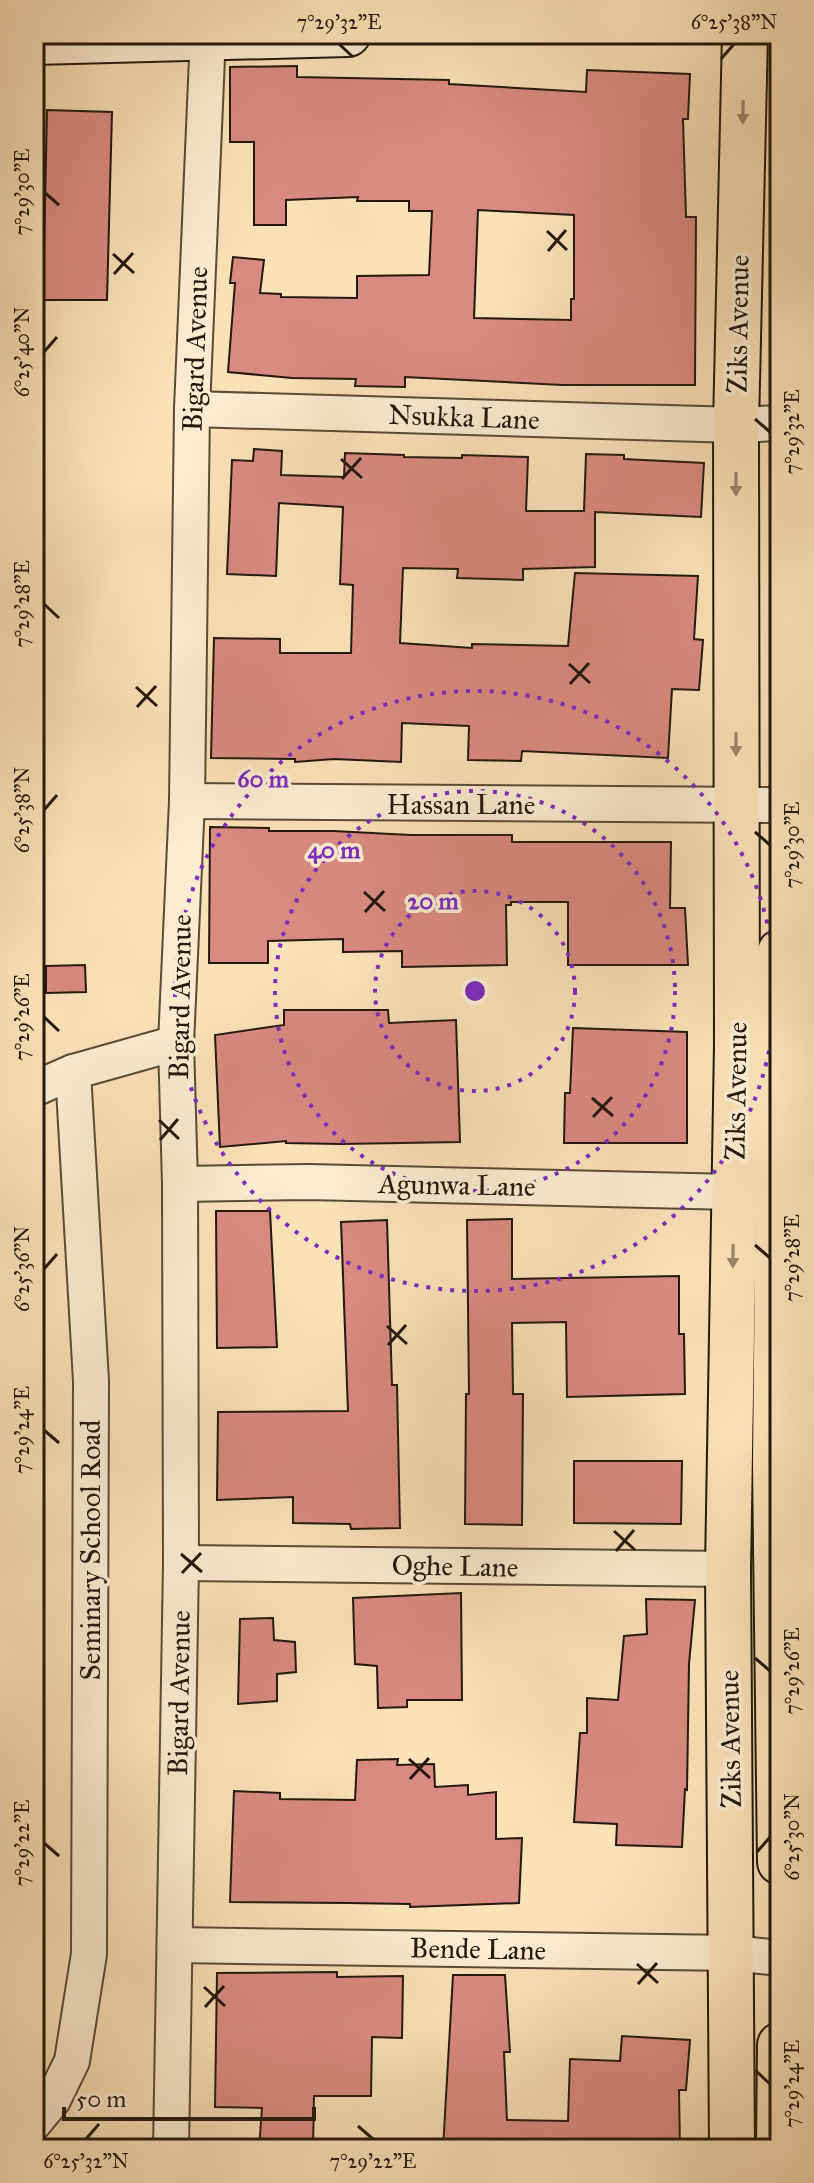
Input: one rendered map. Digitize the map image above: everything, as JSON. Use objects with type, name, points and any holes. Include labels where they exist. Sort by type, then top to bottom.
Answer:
[{"type":"main road","points":[[34,42],[348,34]]},
{"type":"main road","name":"Ziks Avenue","points":[[745,34],[736,425],[735,806],[766,1042]]},
{"type":"main road","name":"Ziks Avenue","points":[[732,2149],[729,1469],[766,1042],[780,952]]},
{"type":"main road","name":"Ziks Avenue","points":[[755,1190],[778,1465],[780,1862]]},
{"type":"main road","points":[[779,2149],[780,2045]]},
{"type":"street","name":"Bigard Avenue","points":[[171,2149],[181,1563],[180,1184],[176,1043],[187,801],[192,409],[208,36]]},
{"type":"street","name":"Nsukka Lane","points":[[192,409],[736,425],[780,423]]},
{"type":"street","name":"Hassan Lane","points":[[187,801],[780,805]]},
{"type":"street","points":[[34,1089],[73,1072],[176,1043]]},
{"type":"street","name":"Seminary School Road","points":[[34,2123],[53,2100],[72,2061],[89,1954],[91,1381],[73,1072]]},
{"type":"street","name":"Agunwa Lane","points":[[180,1184],[309,1182],[755,1190]]},
{"type":"street","points":[[729,1469],[778,1465]]},
{"type":"street","name":"Oghe Lane","points":[[181,1563],[728,1569]]},
{"type":"street","name":"Bende Lane","points":[[175,1945],[732,1953],[780,1958]]},
{"type":"street","points":[[732,2065],[780,2068]]},
{"type":"building","points":[[297,66],[297,77],[449,80],[449,84],[586,92],[587,70],[690,74],[688,119],[683,119],[686,217],[696,217],[695,385],[562,385],[405,377],[405,387],[355,386],[356,379],[292,378],[228,372],[235,283],[230,283],[233,257],[264,260],[260,293],[281,294],[281,297],[357,298],[357,276],[429,275],[432,211],[409,211],[409,201],[357,201],[358,197],[286,200],[286,225],[254,225],[254,142],[230,142],[230,67]],"holes":[[[478,210],[574,215],[571,320],[474,318]]]},
{"type":"building","points":[[47,110],[112,112],[107,300],[43,300]]},
{"type":"building","points":[[254,449],[282,451],[281,475],[344,477],[345,453],[404,457],[528,457],[526,511],[584,511],[586,454],[704,463],[701,517],[595,512],[595,567],[523,569],[523,580],[457,578],[458,569],[403,568],[400,643],[472,648],[472,644],[568,646],[575,573],[698,576],[694,639],[703,640],[699,690],[672,689],[668,758],[522,751],[521,761],[468,760],[469,726],[402,723],[401,762],[211,758],[214,638],[280,639],[280,653],[351,653],[353,585],[340,584],[343,507],[279,503],[276,576],[227,574],[232,460],[253,461]]},
{"type":"building","points":[[210,827],[411,835],[512,835],[512,842],[671,842],[670,908],[685,908],[688,965],[568,965],[568,902],[511,902],[511,905],[506,905],[507,965],[402,967],[402,951],[343,952],[343,939],[268,941],[268,963],[209,963]]},
{"type":"building","points":[[85,965],[86,992],[46,993],[46,966]]},
{"type":"building","points":[[284,1010],[388,1010],[389,1023],[456,1020],[460,1142],[341,1144],[286,1141],[220,1147],[215,1035],[284,1025]]},
{"type":"building","points":[[573,1028],[687,1032],[687,1143],[564,1143],[565,1093],[570,1093]]},
{"type":"building","points":[[216,1211],[270,1211],[277,1347],[217,1348]]},
{"type":"building","points":[[512,1219],[512,1279],[679,1276],[679,1334],[684,1334],[685,1394],[567,1397],[566,1322],[512,1323],[513,1394],[523,1394],[522,1525],[465,1524],[466,1394],[469,1394],[467,1220]]},
{"type":"building","points":[[387,1220],[392,1385],[397,1385],[400,1528],[351,1529],[350,1524],[293,1523],[293,1497],[217,1500],[218,1412],[348,1411],[341,1222]]},
{"type":"building","points":[[574,1461],[682,1461],[681,1524],[574,1523]]},
{"type":"building","points":[[461,1593],[462,1700],[407,1700],[407,1707],[378,1708],[377,1666],[355,1664],[353,1598]]},
{"type":"building","points":[[646,1599],[695,1600],[689,1664],[687,1790],[682,1847],[616,1845],[617,1824],[574,1822],[580,1733],[587,1733],[587,1698],[618,1700],[624,1636],[647,1634]]},
{"type":"building","points":[[273,1618],[274,1640],[295,1642],[296,1672],[277,1674],[277,1701],[238,1704],[240,1619]]},
{"type":"building","points":[[398,1759],[397,1765],[434,1764],[435,1787],[468,1785],[468,1795],[496,1792],[496,1839],[522,1838],[519,1903],[410,1907],[410,1904],[230,1902],[234,1791],[280,1793],[280,1799],[355,1800],[357,1760]]},
{"type":"building","points":[[337,1972],[337,1977],[403,1976],[402,2038],[372,2037],[371,2096],[314,2096],[313,2149],[259,2149],[262,2108],[215,2107],[217,1973]]},
{"type":"building","points":[[453,1975],[505,1975],[510,2052],[504,2052],[507,2120],[568,2121],[570,2059],[620,2061],[622,2036],[690,2040],[686,2090],[679,2090],[680,2149],[443,2149]]}]
